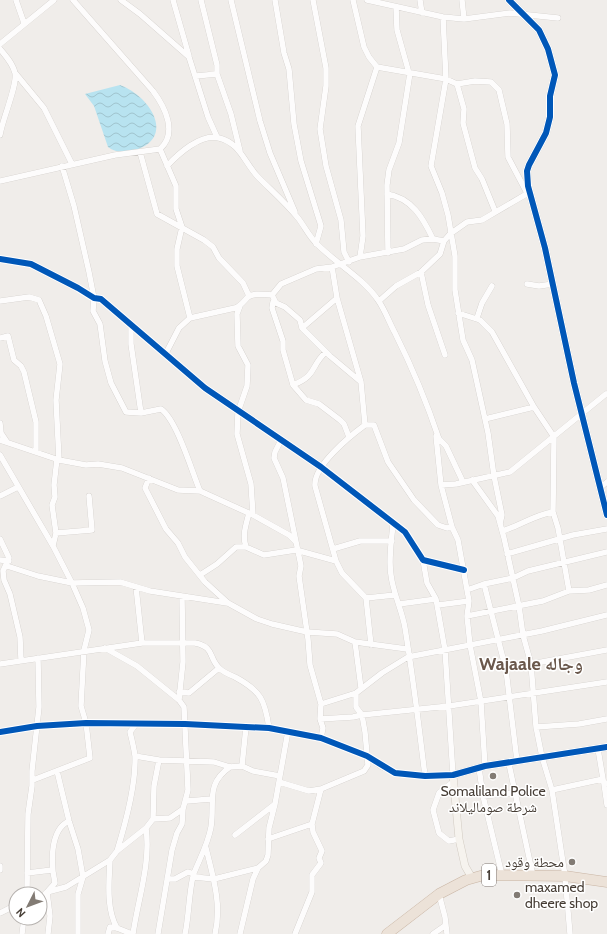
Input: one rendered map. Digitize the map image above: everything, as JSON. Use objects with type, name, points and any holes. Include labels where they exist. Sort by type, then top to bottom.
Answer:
[{"type":"highway","name":"1","points":[[388,934],[439,894],[472,878],[484,875],[565,876],[607,882]]},
{"type":"street","points":[[16,0],[24,23]]},
{"type":"street","points":[[0,44],[54,0]]},
{"type":"street","points":[[0,181],[15,179],[72,164],[160,149],[168,140],[170,128],[158,98],[72,0]]},
{"type":"street","points":[[121,0],[140,14],[189,57]]},
{"type":"street","points":[[173,0],[208,117],[217,137]]},
{"type":"street","points":[[201,0],[217,65],[217,74],[231,114],[240,151]]},
{"type":"street","points":[[231,0],[260,121],[270,153],[298,219]]},
{"type":"street","points":[[275,0],[284,53],[289,69],[294,124],[301,161],[321,226],[316,244]]},
{"type":"street","points":[[312,0],[326,68],[326,86],[320,128],[326,166],[341,220],[344,252],[349,262]]},
{"type":"street","points":[[353,0],[364,47],[369,57],[377,67],[446,79],[457,84],[476,81],[491,82],[499,90],[507,124],[508,157],[529,192]]},
{"type":"street","points":[[367,0],[386,3],[422,13],[464,19],[503,13],[521,13],[558,18]]},
{"type":"street","points":[[420,0],[422,13]]},
{"type":"street","points":[[462,0],[464,19]]},
{"type":"street","points":[[509,0],[539,30],[548,49],[555,75],[550,96],[550,116],[546,133],[527,171],[528,186],[553,284],[582,415],[604,484],[607,515]]},
{"type":"street","points":[[388,253],[388,178],[399,143],[410,73],[398,30],[396,7]]},
{"type":"street","points":[[443,17],[446,79],[431,166],[442,193],[448,215],[450,234],[455,256],[455,290],[458,313],[463,340],[472,360],[485,419],[502,515],[500,524]]},
{"type":"street","points":[[0,49],[10,61],[16,74],[44,108],[72,164]]},
{"type":"street","points":[[360,257],[363,236],[358,126],[377,67]]},
{"type":"street","points":[[0,135],[2,124],[15,86],[16,74]]},
{"type":"street","points":[[196,76],[217,74]]},
{"type":"street","points":[[457,84],[464,109],[463,123],[475,168],[482,179],[495,211]]},
{"type":"street","points":[[168,166],[175,158],[201,140],[217,137],[230,142],[240,151],[258,177],[277,193],[316,244],[365,285],[379,301],[412,370],[436,428],[439,439],[446,446],[463,482]]},
{"type":"street","points":[[160,149],[176,186],[176,208],[182,227],[177,249],[176,266],[190,318]]},
{"type":"street","points":[[140,152],[157,214],[182,227],[213,247],[219,258],[243,283],[249,296]]},
{"type":"street","points":[[62,166],[74,206],[94,298],[93,311],[100,324],[105,361],[111,383],[126,412],[142,413],[162,409],[167,412],[182,444],[200,491]]},
{"type":"street","points":[[379,301],[396,286],[421,272],[440,254],[444,241],[450,234],[467,222],[482,220],[529,192]]},
{"type":"street","points":[[387,194],[396,196],[411,204],[424,221],[433,238]]},
{"type":"street","points":[[272,295],[281,284],[292,280],[298,275],[307,274],[316,269],[332,267],[339,263],[349,262],[360,257],[404,249],[422,240],[433,238],[444,241]]},
{"type":"street","points":[[0,259],[31,264],[78,288],[94,298],[101,299],[205,388],[238,412],[321,467],[405,532],[423,560],[427,583],[437,602],[445,650],[453,779],[459,839],[465,866],[472,878]]},
{"type":"street","points":[[332,267],[337,298],[361,382],[365,425]]},
{"type":"street","points":[[421,272],[428,305],[444,355]]},
{"type":"street","points":[[527,284],[539,286],[553,284]]},
{"type":"street","points":[[477,318],[482,303],[492,286]]},
{"type":"street","points":[[246,547],[244,531],[251,514],[251,484],[237,434],[238,412],[247,386],[248,366],[238,346],[237,314],[240,306],[249,296],[257,294],[272,295]]},
{"type":"street","points":[[272,295],[276,303],[285,307],[300,320],[302,328],[326,352],[361,382]]},
{"type":"street","points":[[0,301],[28,297],[39,300],[46,316],[60,364],[58,393],[56,400],[58,459],[54,481],[55,497],[52,505],[56,533],[53,546]]},
{"type":"street","points":[[302,328],[337,298]]},
{"type":"street","points":[[276,303],[273,302],[272,308],[284,341],[283,350],[293,385],[306,400],[319,404],[340,420],[349,437]]},
{"type":"street","points":[[165,355],[179,328],[190,318],[240,306]]},
{"type":"street","points":[[458,313],[477,318],[484,322],[497,337],[534,407],[554,437],[553,512],[569,591]]},
{"type":"street","points":[[131,326],[131,344],[142,413]]},
{"type":"street","points":[[0,338],[8,336],[14,360],[21,366],[24,372],[36,422],[36,452]]},
{"type":"street","points":[[293,385],[306,380],[316,366],[318,358],[326,352]]},
{"type":"street","points":[[441,485],[506,474],[582,415],[606,394]]},
{"type":"street","points":[[485,419],[534,407]]},
{"type":"street","points":[[0,423],[1,433],[7,442]]},
{"type":"street","points":[[371,645],[366,598],[342,573],[336,561],[314,486],[315,477],[321,467],[349,437],[365,425],[374,425],[388,462],[425,513],[440,526],[452,528]]},
{"type":"street","points":[[436,428],[441,485],[452,528],[458,540],[469,601],[467,616],[470,645],[481,702],[483,796],[502,875]]},
{"type":"street","points":[[0,440],[58,459],[86,465],[110,465],[130,470],[178,490],[200,491],[251,514],[289,535],[295,541]]},
{"type":"street","points":[[281,440],[275,452],[274,458],[283,478],[293,524],[296,550],[300,566],[299,576],[310,665],[321,704],[320,719],[323,728],[321,738]]},
{"type":"street","points":[[0,455],[14,475],[18,487],[53,546],[72,583],[83,608],[89,630],[84,650],[81,706],[86,723],[90,758],[33,780]]},
{"type":"street","points":[[149,478],[145,488],[166,530],[178,543],[185,556],[200,575],[228,603],[257,619],[307,632],[337,634],[355,642],[407,649]]},
{"type":"street","points":[[472,480],[498,516],[513,578],[523,635],[531,664],[536,727],[542,757],[552,790],[565,876],[570,934]]},
{"type":"street","points":[[0,496],[18,487]]},
{"type":"street","points":[[56,533],[92,530],[89,496]]},
{"type":"street","points":[[502,531],[514,528],[531,518],[553,512]]},
{"type":"street","points":[[393,523],[390,571],[395,595],[399,604],[418,710],[424,776]]},
{"type":"street","points":[[507,554],[559,538],[607,529]]},
{"type":"street","points":[[0,539],[9,558],[8,564],[3,571],[2,581],[10,594],[20,637],[21,660]]},
{"type":"street","points":[[333,549],[360,541],[392,541]]},
{"type":"street","points":[[200,575],[222,560],[236,547],[246,547],[264,555],[296,550],[336,561]]},
{"type":"street","points":[[467,590],[484,584],[513,578],[528,571],[553,564],[564,564],[607,552]]},
{"type":"street","points":[[0,560],[38,576],[72,583],[120,582],[136,587],[182,596],[228,603]]},
{"type":"street","points":[[423,560],[464,570]]},
{"type":"street","points":[[484,584],[497,640],[506,670],[517,761]]},
{"type":"street","points":[[467,616],[491,610],[543,601],[569,591],[589,590],[607,585]]},
{"type":"street","points":[[136,587],[142,644]]},
{"type":"street","points":[[366,598],[395,595]]},
{"type":"street","points":[[179,700],[183,662],[182,596]]},
{"type":"street","points":[[399,604],[469,601]]},
{"type":"street","points":[[321,704],[356,693],[382,672],[408,657],[523,635],[607,615]]},
{"type":"street","points":[[355,642],[361,688]]},
{"type":"street","points":[[0,664],[84,650],[142,644],[183,645],[195,643],[209,649],[219,668],[250,685],[258,693],[265,706],[269,728]]},
{"type":"street","points":[[105,648],[137,666],[179,700],[184,707],[188,790],[187,801],[183,809],[182,824],[177,833],[172,850],[158,934]]},
{"type":"street","points":[[531,664],[607,650]]},
{"type":"street","points":[[27,886],[28,814],[33,780],[32,771],[37,726],[38,658]]},
{"type":"street","points":[[179,692],[189,692],[219,668]]},
{"type":"street","points":[[320,719],[353,717],[481,702],[607,682]]},
{"type":"street","points":[[135,756],[159,760],[214,762],[230,767],[242,766],[309,790],[321,789],[364,771],[368,765],[362,715],[356,707],[356,693]]},
{"type":"street","points":[[536,727],[579,724],[607,719]]},
{"type":"street","points":[[0,732],[37,726],[86,723],[185,724],[269,728],[321,738],[366,756],[395,773],[453,779]]},
{"type":"street","points":[[117,851],[129,804],[135,756],[130,732],[136,724]]},
{"type":"street","points":[[242,766],[246,726]]},
{"type":"street","points":[[240,934],[253,879],[258,868],[266,861],[270,849],[268,839],[269,828],[280,779],[288,731]]},
{"type":"street","points":[[459,839],[449,841],[439,833],[433,810],[439,793],[453,779],[482,767],[509,764],[517,761],[607,747]]},
{"type":"street","points":[[598,749],[605,782],[607,805]]},
{"type":"street","points":[[48,892],[66,887],[110,860],[117,851],[146,828],[153,819],[154,786],[159,760]]},
{"type":"street","points":[[509,764],[533,876]]},
{"type":"street","points":[[185,934],[194,875],[206,846],[211,828],[211,799],[221,773],[230,767]]},
{"type":"street","points":[[57,771],[69,821],[78,849],[83,877],[78,894],[78,934]]},
{"type":"street","points":[[552,790],[605,782]]},
{"type":"street","points":[[295,934],[312,892],[312,875],[321,863],[319,858],[322,850],[313,832],[312,824],[321,789]]},
{"type":"street","points":[[483,796],[514,793]]},
{"type":"street","points":[[187,801],[211,799]]},
{"type":"street","points":[[235,834],[275,804]]},
{"type":"street","points":[[153,819],[170,818],[183,809]]},
{"type":"street","points":[[48,891],[55,883],[51,858],[58,832],[64,823],[69,821]]},
{"type":"street","points":[[268,839],[312,824]]},
{"type":"street","points":[[108,934],[110,927],[132,934],[147,858],[148,842],[146,828]]},
{"type":"street","points":[[206,846],[214,879],[219,915],[214,934]]},
{"type":"street","points":[[110,860],[109,886],[112,915],[117,928]]},
{"type":"street","points":[[167,879],[175,879],[188,872],[194,875],[214,879],[258,868]]},
{"type":"street","points":[[27,873],[52,870]]},
{"type":"street","points":[[439,894],[447,934]]},
{"type":"street","points":[[48,900],[50,916],[48,934]]},
{"type":"street","points":[[433,934],[446,925]]},
{"type":"water","points":[[120,85],[132,91],[142,99],[150,108],[155,118],[156,128],[154,138],[146,145],[129,152],[116,151],[108,147],[94,106],[85,94]]},
{"type":"cycle path","points":[[509,0],[539,30],[548,49],[555,75],[550,96],[550,117],[546,133],[527,171],[528,186],[545,248],[574,383],[607,515]]},
{"type":"cycle path","points":[[0,259],[31,264],[78,288],[94,298],[101,299],[205,388],[321,467],[405,532],[423,560],[464,570]]},
{"type":"cycle path","points":[[0,732],[37,726],[86,723],[185,724],[269,728],[321,738],[367,756],[395,773],[425,776],[453,775],[485,766],[607,747]]},
{"type":"place","name":"Somaliland Police شرطة صوماليلاند","points":[[493,776]]},
{"type":"place","name":"محطة وقود","points":[[572,862]]},
{"type":"place","name":"maxamed dheere shop","points":[[517,895]]},
{"type":"district","name":"Wajaale وجاله","points":[[531,664]]}]
